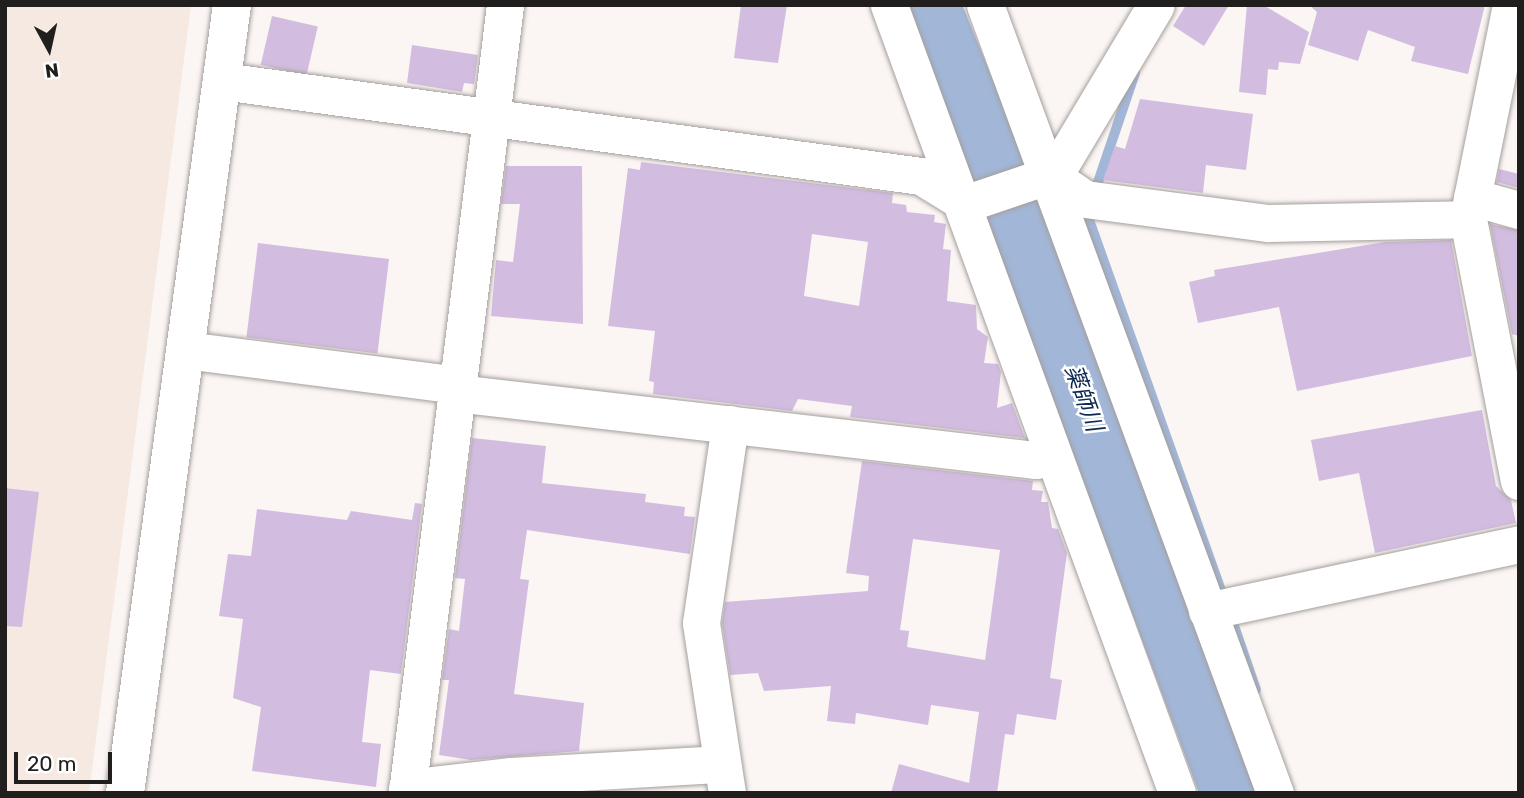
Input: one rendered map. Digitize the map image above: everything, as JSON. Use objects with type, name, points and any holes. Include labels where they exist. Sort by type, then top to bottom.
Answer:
[{"type":"street","points":[[125,793],[232,5]]},
{"type":"street","points":[[505,5],[407,791],[511,776],[724,779],[701,623],[730,424]]},
{"type":"street","points":[[889,5],[967,201],[1052,454],[1177,793]]},
{"type":"street","points":[[985,5],[1045,177],[1275,793]]},
{"type":"street","points":[[222,81],[490,115],[921,176],[967,201],[1045,177],[1156,5]]},
{"type":"street","points":[[1511,5],[1470,208],[1519,481]]},
{"type":"street","points":[[1045,177],[1085,199],[1268,223],[1470,208],[1519,210]]},
{"type":"street","points":[[185,350],[456,389],[730,424],[1036,460],[1052,454]]},
{"type":"street","points":[[1207,611],[1519,544]]},
{"type":"shaded area","points":[[5,5],[191,5],[89,793],[5,793]]},
{"type":"building","points":[[741,5],[787,5],[778,63],[734,58]]},
{"type":"building","points":[[1186,5],[1229,5],[1204,46],[1173,26]]},
{"type":"building","points":[[1247,5],[1263,5],[1309,32],[1300,64],[1279,62],[1278,70],[1268,69],[1266,95],[1239,92]]},
{"type":"building","points":[[1309,5],[1485,5],[1468,74],[1411,61],[1415,47],[1368,30],[1358,61],[1308,45],[1317,12]]},
{"type":"building","points":[[272,16],[318,27],[307,75],[261,65]]},
{"type":"building","points":[[412,45],[478,55],[474,84],[464,83],[462,92],[407,83]]},
{"type":"building","points":[[1140,99],[1253,114],[1246,170],[1206,165],[1203,193],[1103,180],[1115,146],[1125,149]]},
{"type":"building","points":[[641,162],[893,193],[892,203],[906,205],[907,212],[935,215],[934,222],[946,224],[943,249],[951,250],[947,301],[976,305],[977,329],[988,337],[984,363],[998,364],[1001,372],[997,408],[1012,403],[1025,438],[850,417],[852,406],[798,399],[792,411],[653,394],[654,382],[649,381],[655,331],[608,326],[628,168],[640,170]],"holes":[[[812,234],[868,242],[859,306],[804,296]]]},
{"type":"building","points":[[506,166],[582,166],[583,324],[491,316],[496,260],[513,262],[520,204],[501,204]]},
{"type":"building","points":[[1499,169],[1519,174],[1519,188],[1497,182]]},
{"type":"building","points":[[1490,224],[1519,230],[1519,336],[1512,334]]},
{"type":"building","points":[[1451,240],[1472,356],[1297,391],[1279,307],[1198,323],[1189,282],[1215,276],[1214,270],[1385,242]]},
{"type":"building","points":[[258,243],[389,259],[377,353],[246,337]]},
{"type":"building","points":[[1482,410],[1496,486],[1511,500],[1516,523],[1375,553],[1359,473],[1319,481],[1311,440]]},
{"type":"building","points":[[472,438],[546,446],[542,483],[646,494],[645,502],[685,507],[684,516],[695,517],[690,554],[527,530],[520,579],[529,580],[514,694],[584,703],[579,751],[471,760],[439,755],[449,680],[442,680],[449,629],[459,631],[465,579],[455,578]]},
{"type":"building","points":[[862,461],[1033,481],[1032,490],[1043,491],[1041,502],[1048,502],[1052,528],[1058,529],[1067,553],[1050,678],[1062,680],[1056,720],[1017,714],[1014,735],[1005,734],[997,793],[891,793],[899,764],[969,783],[979,712],[931,705],[928,725],[856,713],[855,724],[827,721],[831,686],[764,691],[758,673],[730,675],[722,623],[725,602],[868,591],[869,576],[846,573]],"holes":[[[913,539],[1000,550],[985,660],[907,647],[909,631],[900,630]]]},
{"type":"building","points":[[5,488],[39,492],[22,627],[5,626]]},
{"type":"building","points":[[415,503],[422,504],[401,674],[370,670],[362,742],[381,744],[376,787],[252,771],[261,707],[233,698],[243,619],[219,616],[228,554],[251,556],[257,509],[347,520],[351,511],[412,520]]},
{"type":"waterway","name":"薬師川","points":[[930,5],[1024,237],[1231,793]]},
{"type":"waterway","points":[[1094,194],[1135,73]]},
{"type":"waterway","points":[[1088,217],[1223,597]]},
{"type":"waterway","points":[[1230,614],[1256,690]]}]
